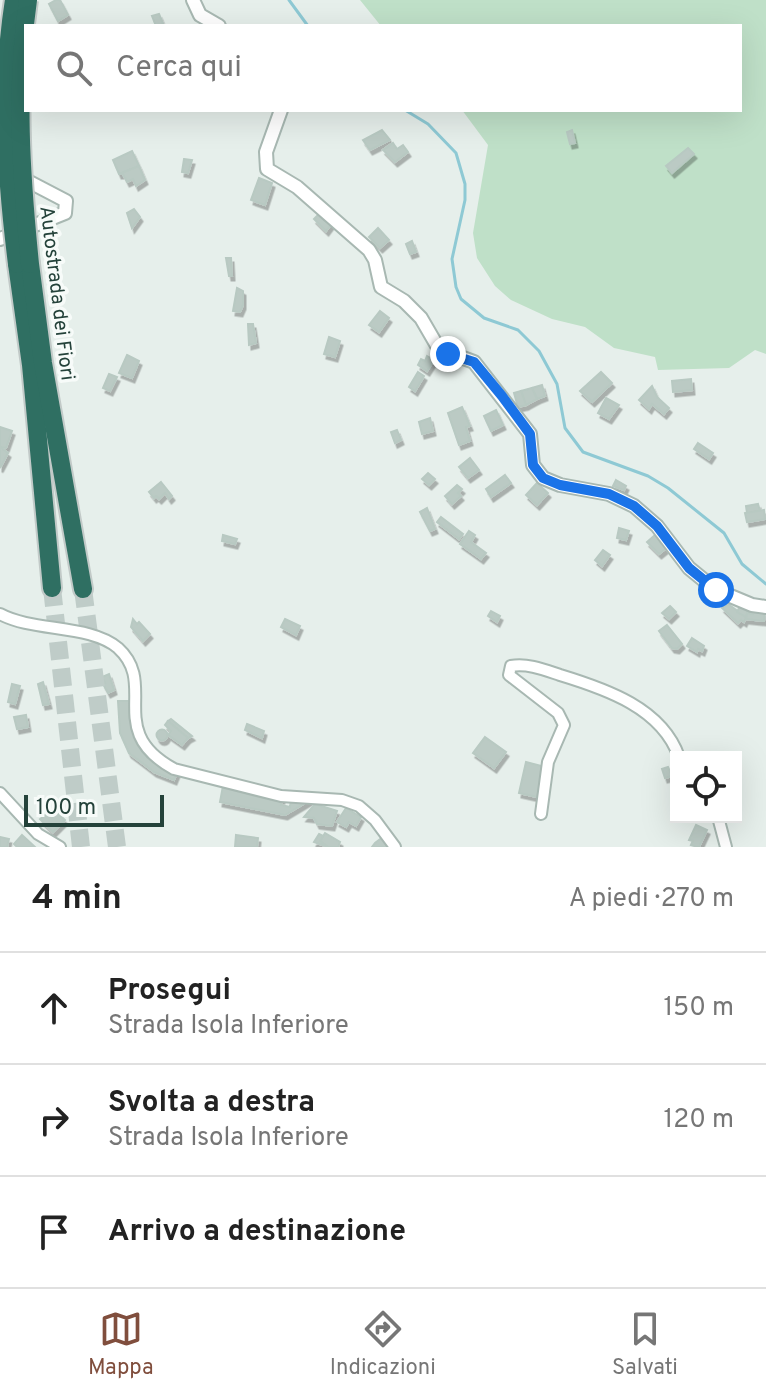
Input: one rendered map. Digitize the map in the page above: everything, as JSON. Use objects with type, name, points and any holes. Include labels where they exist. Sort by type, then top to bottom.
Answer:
[{"type":"highway","name":"Autostrada dei Fiori","points":[[14,0],[5,129],[24,264],[83,589]]},
{"type":"highway","name":"Autostrada dei Fiori","points":[[26,24],[28,0]]},
{"type":"highway","name":"Autostrada dei Fiori","points":[[24,42],[19,132],[24,264],[52,588]]},
{"type":"street","points":[[33,24],[35,0]]},
{"type":"street","points":[[193,0],[200,15],[216,24]]},
{"type":"street","points":[[0,126],[24,84]]},
{"type":"street","points":[[280,112],[266,152],[267,169],[297,187],[369,250],[375,260],[381,287],[404,301],[421,318],[439,349],[474,362],[530,434],[535,470],[543,478],[560,485],[609,494],[634,506],[657,526],[689,568],[716,590],[752,605],[766,607]]},
{"type":"street","points":[[0,165],[35,187],[66,201],[65,213],[0,239]]},
{"type":"street","points":[[0,614],[12,621],[76,631],[115,645],[132,668],[135,684],[134,722],[139,737],[160,761],[174,769],[281,796],[342,800],[359,806],[375,820],[395,847]]},
{"type":"street","points":[[541,814],[548,762],[564,725],[558,713],[509,675],[511,666],[546,670],[615,694],[664,729],[677,751]]},
{"type":"street","points":[[0,793],[38,834],[60,847]]},
{"type":"street","points":[[720,823],[726,847]]},
{"type":"green space","points":[[360,0],[766,0],[766,354],[755,350],[729,368],[658,370],[655,357],[614,348],[585,327],[552,319],[511,300],[495,286],[477,258],[473,233],[488,145],[463,112],[742,112],[742,24],[379,24]]},
{"type":"building","points":[[60,0],[68,15],[58,21],[49,4]]},
{"type":"building","points":[[159,14],[163,24],[155,24],[152,16]]},
{"type":"building","points":[[382,130],[390,140],[370,150],[363,140]]},
{"type":"building","points":[[572,130],[575,143],[570,144],[567,132]]},
{"type":"building","points":[[393,143],[397,149],[403,145],[408,152],[395,162],[383,150]]},
{"type":"building","points":[[688,148],[694,154],[672,173],[666,166]]},
{"type":"building","points":[[132,151],[139,166],[119,174],[113,160]]},
{"type":"building","points":[[184,159],[192,160],[188,173],[182,172]]},
{"type":"building","points":[[139,166],[145,180],[136,186],[133,179],[127,182],[123,174],[119,174]]},
{"type":"building","points":[[259,178],[272,183],[265,205],[251,200]]},
{"type":"building","points":[[134,209],[140,217],[132,228],[127,213]]},
{"type":"building","points":[[321,212],[332,223],[326,231],[314,219]]},
{"type":"building","points":[[378,228],[389,240],[380,248],[369,237]]},
{"type":"building","points":[[412,241],[416,252],[410,254],[406,244]]},
{"type":"building","points":[[226,258],[231,258],[232,276],[229,276]]},
{"type":"building","points":[[237,288],[243,291],[240,312],[233,311]]},
{"type":"building","points":[[380,311],[389,318],[379,332],[369,325]]},
{"type":"building","points":[[248,324],[253,324],[256,343],[249,345]]},
{"type":"building","points":[[329,337],[340,341],[335,357],[324,354]]},
{"type":"building","points":[[127,355],[139,361],[132,378],[119,373]]},
{"type":"building","points":[[427,356],[434,360],[427,371],[418,365]]},
{"type":"building","points":[[418,372],[424,376],[415,391],[409,387]]},
{"type":"building","points":[[601,372],[612,383],[592,402],[580,391]]},
{"type":"building","points":[[109,374],[117,377],[110,391],[103,388]]},
{"type":"building","points":[[691,379],[692,390],[673,392],[672,381]]},
{"type":"building","points":[[542,385],[545,396],[537,399],[532,388]]},
{"type":"building","points":[[652,386],[657,397],[669,408],[664,414],[652,404],[649,409],[639,400]]},
{"type":"building","points":[[532,388],[537,399],[526,405],[521,391]]},
{"type":"building","points":[[521,391],[526,405],[518,407],[514,393]]},
{"type":"building","points":[[606,398],[619,405],[609,419],[598,413]]},
{"type":"building","points":[[462,407],[470,426],[466,427],[470,441],[459,445],[448,413]]},
{"type":"building","points":[[496,410],[503,425],[491,431],[484,416]]},
{"type":"building","points":[[430,418],[433,431],[422,434],[419,422]]},
{"type":"building","points":[[0,427],[12,431],[6,448],[0,447]]},
{"type":"building","points":[[397,430],[401,440],[395,443],[391,432]]},
{"type":"building","points":[[698,443],[713,453],[709,459],[694,449]]},
{"type":"building","points":[[0,447],[8,453],[0,468]]},
{"type":"building","points":[[470,458],[479,470],[468,478],[459,467]]},
{"type":"building","points":[[428,473],[435,479],[429,485],[422,479]]},
{"type":"building","points":[[505,475],[511,483],[491,497],[486,489]]},
{"type":"building","points":[[616,480],[626,486],[624,490],[613,486]]},
{"type":"building","points":[[161,482],[172,496],[169,499],[165,493],[159,499],[149,492]]},
{"type":"building","points":[[537,483],[548,493],[537,505],[526,495]]},
{"type":"building","points":[[457,485],[462,489],[458,493],[461,496],[452,504],[445,496]]},
{"type":"building","points":[[758,504],[760,511],[747,513],[746,506]]},
{"type":"building","points":[[427,508],[435,529],[430,531],[420,512]]},
{"type":"building","points":[[764,510],[765,519],[747,522],[745,513]]},
{"type":"building","points":[[441,517],[463,534],[459,539],[437,522]]},
{"type":"building","points":[[619,528],[629,531],[626,540],[617,538]]},
{"type":"building","points":[[469,531],[475,535],[471,542],[486,553],[481,559],[460,544]]},
{"type":"building","points":[[223,535],[237,539],[235,544],[222,541]]},
{"type":"building","points":[[655,535],[665,549],[659,554],[647,542]]},
{"type":"building","points":[[603,550],[610,555],[602,566],[595,560]]},
{"type":"building","points":[[728,604],[746,617],[744,622],[741,620],[738,623],[722,608]]},
{"type":"building","points":[[741,604],[754,610],[753,614],[747,613],[746,617],[737,612]]},
{"type":"building","points":[[670,606],[676,612],[669,619],[662,613]]},
{"type":"building","points":[[754,610],[765,612],[764,621],[746,619],[747,613],[753,614]]},
{"type":"building","points":[[491,611],[500,616],[497,622],[488,616]]},
{"type":"building","points":[[133,619],[150,634],[143,641],[131,627]]},
{"type":"building","points":[[285,619],[300,626],[296,635],[281,627]]},
{"type":"building","points":[[667,625],[682,644],[677,649],[672,648],[659,631]]},
{"type":"building","points":[[692,638],[704,646],[702,651],[698,649],[697,652],[687,646]]},
{"type":"building","points":[[109,674],[114,690],[108,693],[102,677]]},
{"type":"building","points":[[43,682],[49,704],[43,705],[38,684]]},
{"type":"building","points":[[12,684],[20,686],[15,704],[8,702]]},
{"type":"building","points":[[118,701],[129,701],[129,717],[136,739],[178,770],[174,780],[154,772],[129,753],[120,733]]},
{"type":"building","points":[[26,715],[28,727],[17,729],[14,717]]},
{"type":"building","points":[[171,719],[192,736],[188,738],[168,721]]},
{"type":"building","points":[[168,721],[188,738],[182,745],[168,735],[171,731],[165,725]]},
{"type":"building","points":[[247,724],[264,731],[262,738],[245,730]]},
{"type":"building","points":[[162,730],[167,735],[162,740],[157,735]]},
{"type":"building","points":[[485,737],[506,752],[494,768],[473,753]]},
{"type":"building","points":[[526,762],[545,767],[537,797],[519,793]]},
{"type":"building","points":[[668,767],[670,777],[665,778],[662,769]]},
{"type":"building","points":[[223,786],[282,798],[281,805],[290,807],[291,800],[310,800],[285,815],[220,802]]},
{"type":"building","points":[[315,804],[337,811],[332,826],[317,824],[314,818],[304,817]]},
{"type":"building","points":[[346,808],[361,817],[356,826],[349,822],[346,827],[337,822]]},
{"type":"building","points":[[53,809],[65,820],[53,832],[40,819]]},
{"type":"building","points":[[696,825],[707,830],[699,847],[691,845],[693,841],[689,840]]},
{"type":"building","points":[[325,833],[340,842],[338,847],[328,847],[320,841]]},
{"type":"building","points":[[319,834],[323,836],[320,841],[328,847],[314,842]]},
{"type":"building","points":[[22,835],[35,847],[17,847],[14,844]]},
{"type":"building","points":[[236,835],[258,838],[257,847],[235,847]]},
{"type":"building","points":[[0,837],[9,839],[7,847],[0,847]]},
{"type":"building","points":[[383,837],[390,847],[372,847],[375,843]]},
{"type":"waterway","points":[[289,0],[307,24]]},
{"type":"waterway","points":[[408,112],[428,124],[456,153],[465,184],[465,200],[452,259],[461,299],[484,318],[518,330],[539,351],[557,384],[565,428],[583,452],[648,476],[668,488],[724,533],[742,564],[766,584]]},
{"type":"tunnel","points":[[52,588],[81,847]]},
{"type":"tunnel","points":[[83,589],[117,847]]},
{"type":"route","points":[[448,354],[474,362],[502,396],[530,434],[533,465],[543,478],[560,485],[609,494],[634,506],[657,526],[689,568],[716,590]]}]
